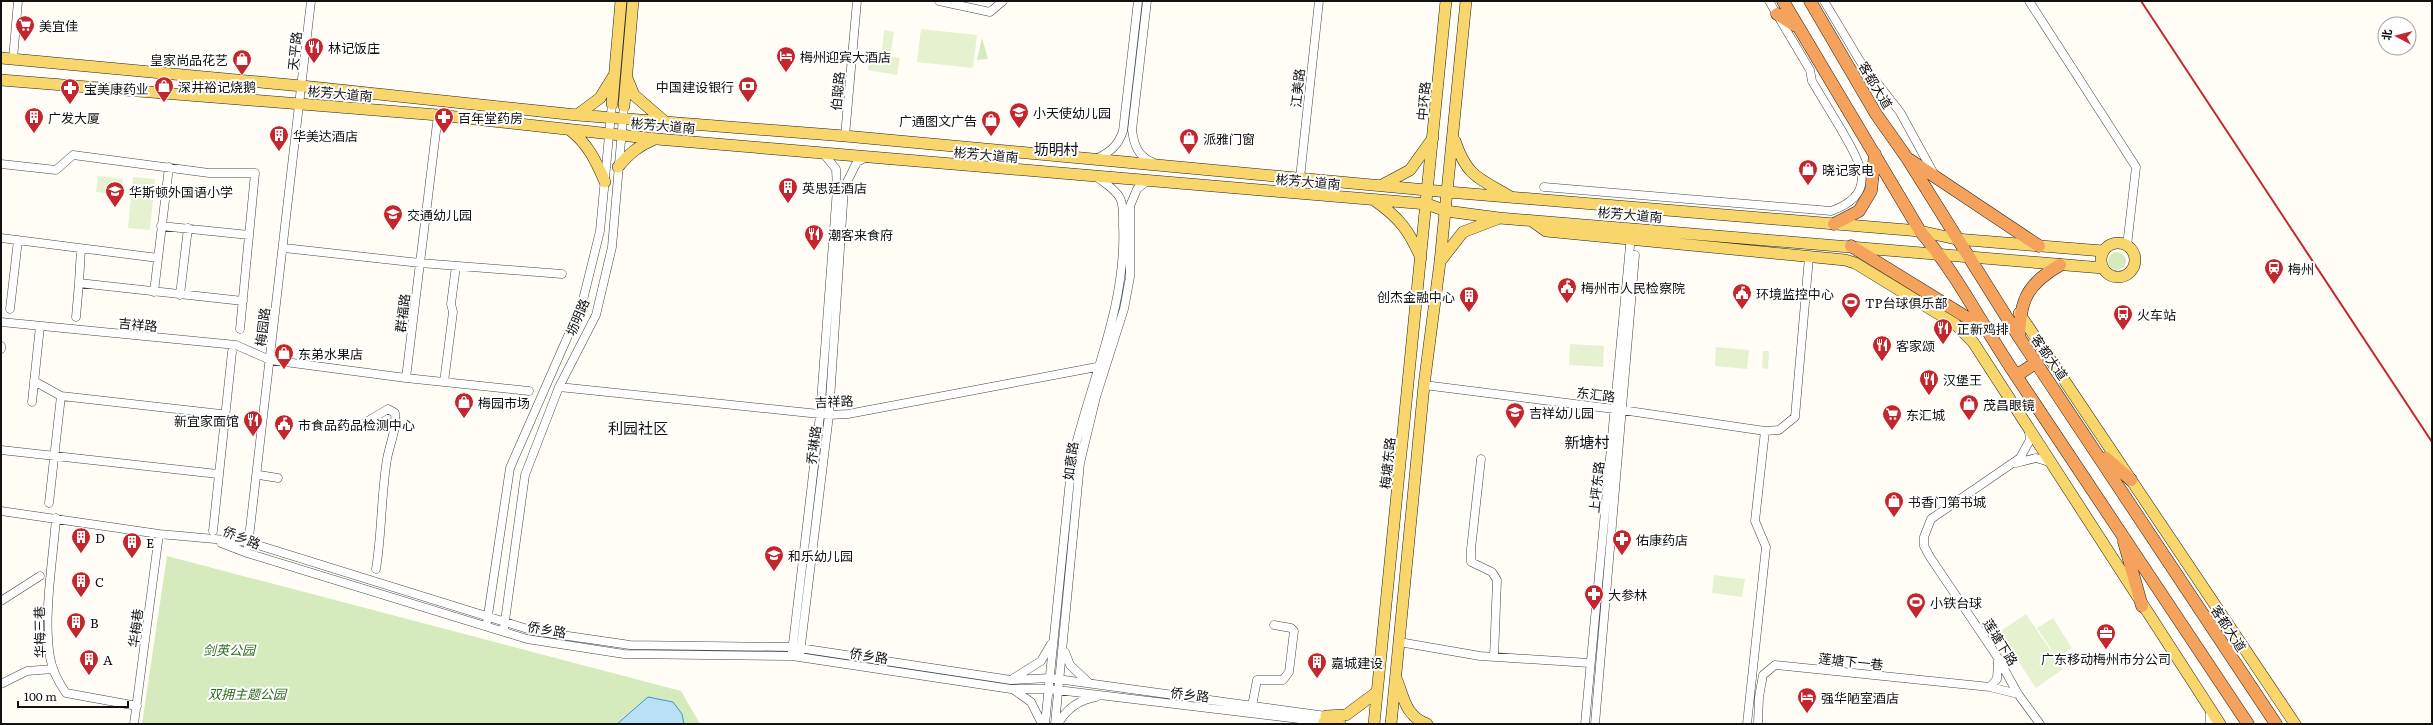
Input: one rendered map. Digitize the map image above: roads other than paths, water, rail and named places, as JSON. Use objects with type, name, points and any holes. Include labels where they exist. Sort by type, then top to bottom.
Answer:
[{"type":"highway","points":[[1783,1],[1920,231],[1939,253],[2016,376],[2120,529],[2248,724]]},
{"type":"highway","name":"客都大道","points":[[1810,1],[1876,114],[1907,158],[1956,239],[2019,337],[2093,446],[2276,724]]},
{"type":"highway","points":[[1821,1],[1821,20]]},
{"type":"highway","points":[[1777,14],[1798,27]]},
{"type":"highway","points":[[1857,125],[1876,114]]},
{"type":"highway","points":[[1834,224],[1859,211],[1871,191],[1875,154]]},
{"type":"highway","points":[[1907,158],[2039,246]]},
{"type":"highway","points":[[1851,246],[1986,330]]},
{"type":"highway","points":[[2019,337],[2019,313],[2023,300],[2036,282],[2060,265]]},
{"type":"highway","points":[[2016,376],[2037,362]]},
{"type":"highway","points":[[2093,446],[2131,480]]},
{"type":"highway","points":[[2120,529],[2142,606]]},
{"type":"main road","name":"坜明路","points":[[621,1],[621,74],[624,106]]},
{"type":"main road","name":"坜明路","points":[[612,104],[621,74],[633,1]]},
{"type":"main road","name":"中环路","points":[[1427,204],[1446,1]]},
{"type":"main road","points":[[1391,724],[1424,385],[1446,211],[1466,1]]},
{"type":"main road","name":"彬芳大道南","points":[[1,58],[302,86],[577,115],[845,136],[1511,198],[1920,231],[1956,239],[2103,252]]},
{"type":"main road","points":[[577,115],[600,98],[621,74],[634,95],[664,122]]},
{"type":"main road","name":"彬芳大道南","points":[[1,80],[438,115],[657,139],[1098,178],[1427,204],[1446,211],[1499,218],[1939,253],[2103,268]]},
{"type":"main road","points":[[570,130],[582,139],[589,149],[605,182]]},
{"type":"main road","points":[[1454,137],[1460,156],[1471,173],[1511,198]]},
{"type":"main road","points":[[1381,185],[1410,170],[1434,138]]},
{"type":"main road","points":[[618,167],[628,155],[641,144],[657,139]]},
{"type":"main road","points":[[1374,200],[1392,213],[1408,230],[1422,259]]},
{"type":"main road","name":"梅塘东路","points":[[1374,724],[1427,204]]},
{"type":"main road","points":[[1440,262],[1463,232],[1499,218]]},
{"type":"main road","points":[[1532,220],[1546,231],[1633,241],[1845,260],[1855,263],[1954,324],[1973,342],[2029,432],[2220,724]]},
{"type":"main road","points":[[2114,244],[2126,246],[2133,252],[2134,261],[2129,273],[2121,277],[2112,276],[2103,268],[2101,260],[2103,252],[2114,244]]},
{"type":"main road","points":[[2019,313],[2295,724]]},
{"type":"main road","points":[[1395,676],[1406,706],[1416,720],[1427,724]]},
{"type":"main road","points":[[1325,719],[1346,715],[1377,692]]},
{"type":"main road","points":[[1325,719],[1340,724]]},
{"type":"street","points":[[12,59],[18,1]]},
{"type":"street","name":"天平路","points":[[300,103],[311,1]]},
{"type":"street","name":"伯聪路","points":[[845,136],[857,1]]},
{"type":"street","points":[[939,1],[990,12],[1003,1]]},
{"type":"street","points":[[1095,159],[1112,151],[1120,140],[1123,131],[1138,1]]},
{"type":"street","points":[[1147,1],[1132,130],[1134,146],[1144,159],[1158,165]]},
{"type":"street","name":"江美路","points":[[1300,178],[1319,1]]},
{"type":"street","points":[[1544,187],[1831,211],[1847,206],[1860,191],[1863,177],[1859,162],[1812,81],[1810,70],[1769,1]]},
{"type":"street","points":[[1824,1],[1860,61],[1900,112],[1936,177]]},
{"type":"street","points":[[2029,1],[2136,167],[2126,246]]},
{"type":"street","name":"梅园路","points":[[247,553],[300,103]]},
{"type":"street","name":"坜明路","points":[[486,628],[510,468],[582,304],[600,232],[612,104]]},
{"type":"street","name":"坜明路","points":[[503,632],[525,474],[559,387],[596,315],[612,247],[624,106]]},
{"type":"street","name":"群福路","points":[[406,378],[438,115]]},
{"type":"street","points":[[823,153],[836,169],[841,188]]},
{"type":"street","points":[[1,164],[56,170],[73,155],[209,173],[255,173],[240,329]]},
{"type":"street","points":[[841,188],[857,162],[867,157]]},
{"type":"street","points":[[154,292],[168,168]]},
{"type":"street","points":[[1098,178],[1114,189],[1126,207],[1137,189],[1146,182]]},
{"type":"street","name":"乔琳路","points":[[797,648],[841,188]]},
{"type":"street","name":"乔琳路","points":[[796,656],[829,415],[841,188]]},
{"type":"street","name":"如意路","points":[[1045,724],[1072,460],[1102,366],[1124,309],[1130,277],[1126,207]]},
{"type":"street","points":[[162,226],[249,235]]},
{"type":"street","points":[[180,295],[188,228]]},
{"type":"street","name":"上坪东路","points":[[1594,724],[1634,228]]},
{"type":"street","points":[[1,238],[158,258]]},
{"type":"street","points":[[10,309],[18,240]]},
{"type":"street","points":[[284,248],[420,263],[562,274]]},
{"type":"street","points":[[76,317],[82,249]]},
{"type":"street","points":[[1747,724],[1766,547],[1755,521],[1765,431],[1779,430],[1795,417],[1809,256]]},
{"type":"street","points":[[444,382],[453,312],[451,304],[456,266]]},
{"type":"street","points":[[79,283],[243,301]]},
{"type":"street","name":"吉祥路","points":[[1,322],[236,345],[270,360]]},
{"type":"street","points":[[32,402],[40,326]]},
{"type":"street","points":[[1,511],[159,534],[213,535],[218,474],[232,352]]},
{"type":"street","points":[[270,360],[529,392]]},
{"type":"street","name":"吉祥路","points":[[559,387],[829,415],[848,414],[1102,366]]},
{"type":"street","name":"如意路","points":[[1056,724],[1080,463],[1102,366]]},
{"type":"street","points":[[34,381],[61,396],[221,414]]},
{"type":"street","name":"东汇路","points":[[1424,385],[1619,409],[1765,431]]},
{"type":"street","points":[[49,503],[53,456],[61,396]]},
{"type":"street","points":[[361,425],[388,409],[395,413],[394,432],[387,458],[381,507],[381,541],[376,570]]},
{"type":"street","name":"上坪东路","points":[[1585,724],[1619,409]]},
{"type":"street","points":[[2006,468],[2020,458],[2027,449],[2030,440],[2029,432]]},
{"type":"street","points":[[1,450],[218,474]]},
{"type":"street","points":[[2006,468],[2028,458],[2040,458],[2049,462]]},
{"type":"street","points":[[1481,459],[1471,549],[1471,562],[1492,572],[1497,580],[1494,657]]},
{"type":"street","name":"莲塘下路","points":[[2006,468],[1931,519],[1924,537],[1924,546],[1998,658],[2018,694],[2040,724]]},
{"type":"street","points":[[259,475],[278,478]]},
{"type":"street","name":"华梅三巷","points":[[56,518],[49,618],[50,657],[53,669],[66,693],[136,706]]},
{"type":"street","name":"华梅巷","points":[[134,724],[159,534]]},
{"type":"street","name":"侨乡路","points":[[213,535],[248,542],[487,618],[534,631],[630,645],[797,648],[1011,680],[1050,678],[1252,706],[1325,719]]},
{"type":"street","name":"侨乡路","points":[[213,535],[247,553],[486,628],[527,639],[624,654],[796,656],[1011,689],[1060,690],[1102,696],[1325,719]]},
{"type":"street","points":[[1,601],[40,576]]},
{"type":"street","points":[[1252,706],[1256,680],[1283,680],[1289,672],[1294,631],[1291,628],[1274,625]]},
{"type":"street","points":[[1011,680],[1041,662],[1054,640]]},
{"type":"street","points":[[1399,642],[1494,657],[1589,663]]},
{"type":"street","points":[[1064,645],[1070,665],[1089,684]]},
{"type":"street","points":[[1990,687],[1997,679],[1998,658]]},
{"type":"street","name":"莲塘下一巷","points":[[1758,724],[1759,697],[1763,675],[1774,666],[1990,687],[2018,694]]},
{"type":"street","points":[[1,684],[27,671],[53,669]]},
{"type":"street","points":[[1011,689],[1031,702],[1042,724]]},
{"type":"street","points":[[1056,724],[1063,715],[1076,704],[1102,696]]},
{"type":"street","points":[[2210,707],[2210,724]]},
{"type":"street","points":[[2030,711],[2034,724]]},
{"type":"water","points":[[648,697],[673,702],[682,714],[684,724],[617,724]]},
{"type":"railway","points":[[2141,1],[2432,442]]},
{"type":"place","name":"美宜佳","points":[[25,42]]},
{"type":"place","name":"林记饭庄","points":[[314,64]]},
{"type":"place","name":"梅州迎宾大酒店","points":[[786,73]]},
{"type":"place","name":"皇家尚品花艺","points":[[242,76]]},
{"type":"place","name":"深井裕记烧鹅","points":[[164,103]]},
{"type":"place","name":"中国建设银行","points":[[748,103]]},
{"type":"place","name":"宝美康药业","points":[[70,105]]},
{"type":"place","name":"小天使幼儿园","points":[[1019,129]]},
{"type":"place","name":"广发大厦","points":[[34,134]]},
{"type":"place","name":"百年堂药房","points":[[444,134]]},
{"type":"place","name":"广通图文广告","points":[[991,137]]},
{"type":"place","name":"华美达酒店","points":[[279,152]]},
{"type":"place","name":"派雅门窗","points":[[1189,155]]},
{"type":"place","name":"晓记家电","points":[[1808,186]]},
{"type":"place","name":"英思廷酒店","points":[[788,204]]},
{"type":"place","name":"华斯顿外国语小学","points":[[115,208]]},
{"type":"place","name":"交通幼儿园","points":[[393,231]]},
{"type":"place","name":"潮客来食府","points":[[814,251]]},
{"type":"place","name":"梅州","points":[[2274,285]]},
{"type":"place","name":"梅州市人民检察院","points":[[1567,304]]},
{"type":"place","name":"环境监控中心","points":[[1742,310]]},
{"type":"place","name":"创杰金融中心","points":[[1469,313]]},
{"type":"place","name":"TP台球俱乐部","points":[[1851,319]]},
{"type":"place","name":"火车站","points":[[2123,331]]},
{"type":"place","name":"正新鸡排","points":[[1943,345]]},
{"type":"place","name":"客家颂","points":[[1882,362]]},
{"type":"place","name":"东弟水果店","points":[[284,370]]},
{"type":"place","name":"汉堡王","points":[[1929,396]]},
{"type":"place","name":"梅园市场","points":[[464,419]]},
{"type":"place","name":"茂昌眼镜","points":[[1969,421]]},
{"type":"place","name":"吉祥幼儿园","points":[[1515,429]]},
{"type":"place","name":"东汇城","points":[[1892,431]]},
{"type":"place","name":"新宜家面馆","points":[[253,437]]},
{"type":"place","name":"市食品药品检测中心","points":[[284,441]]},
{"type":"place","name":"书香门第书城","points":[[1894,518]]},
{"type":"place","name":"D","points":[[81,554]]},
{"type":"place","name":"佑康药店","points":[[1622,556]]},
{"type":"place","name":"E","points":[[132,559]]},
{"type":"place","name":"和乐幼儿园","points":[[774,572]]},
{"type":"place","name":"C","points":[[81,598]]},
{"type":"place","name":"大参林","points":[[1594,611]]},
{"type":"place","name":"小铁台球","points":[[1916,619]]},
{"type":"place","name":"B","points":[[76,639]]},
{"type":"place","name":"广东移动梅州市分公司","points":[[2106,650]]},
{"type":"place","name":"A","points":[[89,676]]},
{"type":"place","name":"嘉城建设","points":[[1317,679]]},
{"type":"place","name":"强华陋室酒店","points":[[1807,714]]},
{"type":"district","name":"坜明村","points":[[1056,148]]},
{"type":"district","name":"利园社区","points":[[638,427]]},
{"type":"district","name":"新塘村","points":[[1587,441]]},
{"type":"park label","name":"剑英公园","points":[[229,649]]},
{"type":"park label","name":"双拥主题公园","points":[[247,693]]}]
